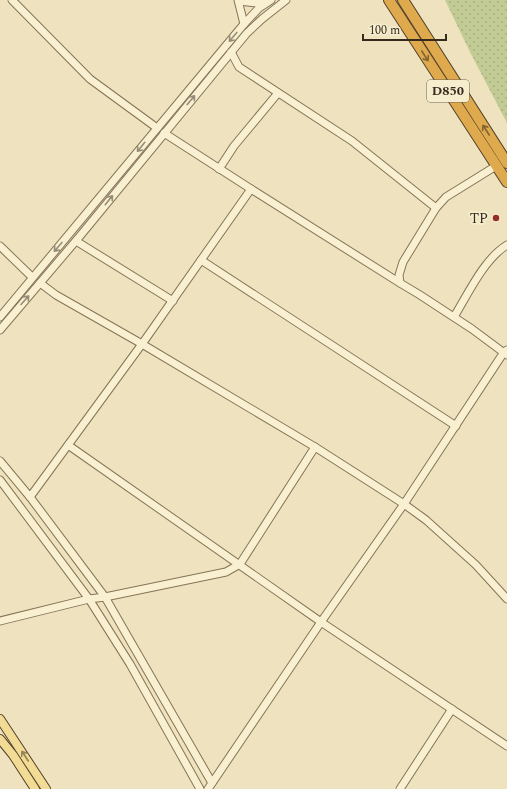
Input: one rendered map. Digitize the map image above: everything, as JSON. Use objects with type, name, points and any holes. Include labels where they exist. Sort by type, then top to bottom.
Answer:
[{"type":"highway","name":"D850","points":[[389,0],[507,182]]},
{"type":"highway","name":"D850","points":[[403,0],[507,163]]},
{"type":"main road","points":[[0,719],[46,789]]},
{"type":"main road","points":[[0,739],[13,755],[35,789]]},
{"type":"street","points":[[12,0],[90,79],[157,128]]},
{"type":"street","points":[[244,24],[238,0],[257,3],[270,1]]},
{"type":"street","points":[[0,330],[76,241],[247,33],[286,0]]},
{"type":"street","points":[[0,317],[244,24],[259,8],[270,1]]},
{"type":"street","points":[[231,52],[239,67],[352,141],[436,208]]},
{"type":"street","points":[[219,169],[234,146],[278,93]]},
{"type":"street","points":[[0,461],[30,497],[105,597],[210,786],[404,504],[506,352],[454,317],[164,133]]},
{"type":"street","points":[[400,283],[399,275],[403,262],[436,208],[446,197],[496,166]]},
{"type":"street","points":[[30,497],[142,344],[251,189]]},
{"type":"street","points":[[76,241],[172,301]]},
{"type":"street","points":[[454,317],[492,256],[507,245]]},
{"type":"street","points":[[0,246],[32,277]]},
{"type":"street","points":[[201,260],[456,426]]},
{"type":"street","points":[[40,283],[56,295],[142,344],[315,447],[404,504],[426,520],[476,565],[507,599]]},
{"type":"street","points":[[68,445],[322,622],[507,746]]},
{"type":"street","points":[[0,621],[89,599],[226,572],[240,564],[315,447]]},
{"type":"street","points":[[0,480],[89,599],[130,664],[200,789]]},
{"type":"street","points":[[400,789],[452,709]]},
{"type":"green space","points":[[445,0],[507,0],[507,123],[470,52]]},
{"type":"place","name":"TP","points":[[496,218]]}]
